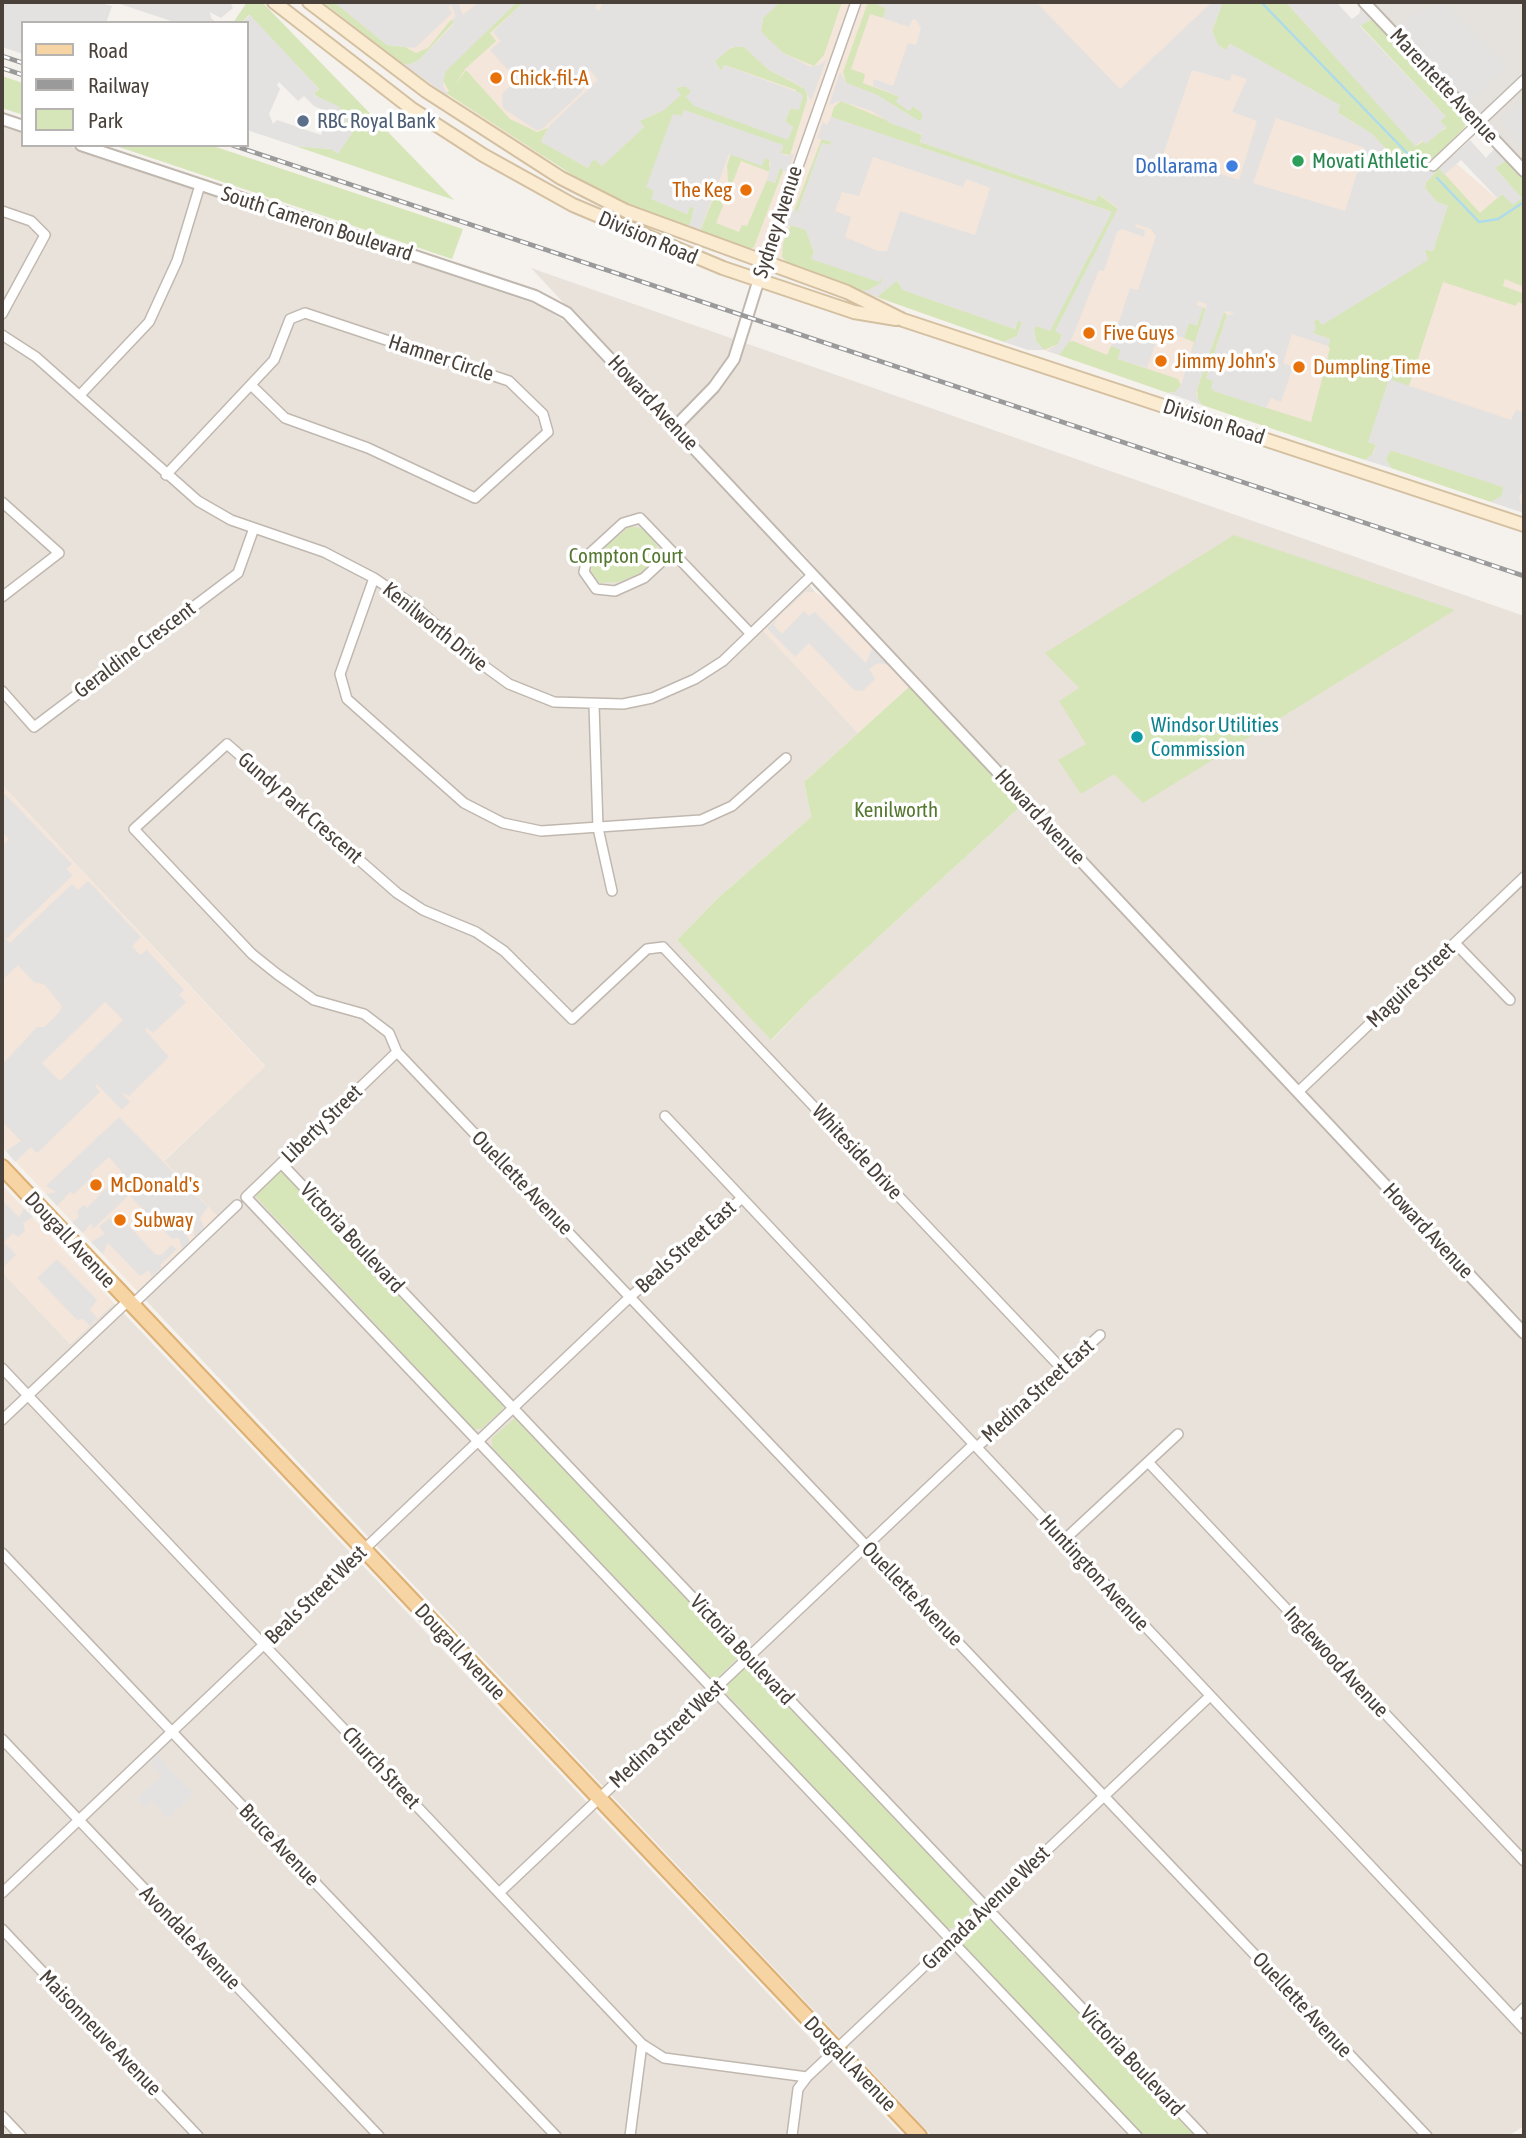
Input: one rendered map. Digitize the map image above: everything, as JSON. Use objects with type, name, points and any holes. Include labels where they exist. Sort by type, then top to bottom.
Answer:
[{"type":"main road","name":"Division Road","points":[[274,2],[412,110],[493,161],[573,205],[682,252],[759,281],[854,312],[903,320]]},
{"type":"main road","name":"Division Road","points":[[309,2],[425,91],[595,196],[653,222],[847,292],[903,320],[1524,524]]},
{"type":"main road","name":"Dougall Avenue","points":[[2,1167],[919,2136]]},
{"type":"street","name":"Sydney Avenue","points":[[676,427],[728,368],[740,344],[764,263],[856,2]]},
{"type":"street","name":"Marentette Avenue","points":[[1364,2],[1524,171]]},
{"type":"street","points":[[1433,166],[1524,80]]},
{"type":"street","points":[[2,119],[21,125]]},
{"type":"street","name":"South Cameron Boulevard","points":[[86,147],[554,304]]},
{"type":"street","points":[[80,395],[149,322],[177,261],[200,185]]},
{"type":"street","points":[[2,211],[31,221],[45,235],[2,314]]},
{"type":"street","name":"Howard Avenue","points":[[554,304],[576,321],[676,427],[1524,1333]]},
{"type":"street","name":"Hamner Circle","points":[[166,475],[274,360],[290,319],[305,313],[509,381],[543,414],[548,432],[475,498],[369,449],[285,418],[251,385]]},
{"type":"street","name":"Kenilworth Drive","points":[[2,335],[37,357],[166,475],[198,500],[254,528],[324,552],[374,578],[412,604],[476,660],[509,684],[554,702],[594,705],[652,698],[695,679],[723,661],[812,575]]},
{"type":"street","points":[[2,502],[59,553],[2,597]]},
{"type":"street","points":[[672,552],[644,578],[615,591],[596,589],[584,572],[588,555],[623,523],[640,518],[751,634]]},
{"type":"street","name":"Geraldine Crescent","points":[[2,691],[34,727],[237,573],[254,528]]},
{"type":"street","points":[[374,578],[340,674],[347,699],[464,803],[503,823],[541,831],[701,820],[732,806],[786,758]]},
{"type":"street","points":[[594,705],[598,828],[612,891]]},
{"type":"street","name":"Gundy Park Crescent","points":[[397,1052],[389,1033],[376,1021],[314,1000],[252,954],[134,830],[227,744],[397,893],[423,910],[476,932],[504,951],[572,1019],[647,949]]},
{"type":"street","name":"Maguire Street","points":[[1298,1093],[1524,877]]},
{"type":"street","points":[[1455,943],[1510,1000]]},
{"type":"street","name":"Whiteside Drive","points":[[647,949],[663,947],[1062,1369]]},
{"type":"street","name":"Liberty Street","points":[[397,1052],[246,1197],[478,1441]]},
{"type":"street","name":"Ouellette Avenue","points":[[397,1052],[1427,2136]]},
{"type":"street","name":"Huntington Avenue","points":[[665,1116],[1524,2029]]},
{"type":"street","name":"Victoria Boulevard","points":[[281,1163],[1203,2136]]},
{"type":"street","name":"Beals Street East","points":[[630,1297],[742,1198]]},
{"type":"street","points":[[2,1420],[237,1205]]},
{"type":"street","name":"Beals Street West","points":[[2,1893],[630,1297]]},
{"type":"street","name":"Medina Street East","points":[[865,1545],[1100,1335]]},
{"type":"street","name":"Church Street","points":[[2,1368],[642,2044],[664,2058],[807,2077]]},
{"type":"street","points":[[1064,1540],[1178,1434]]},
{"type":"street","points":[[478,1441],[1137,2136]]},
{"type":"street","name":"Inglewood Avenue","points":[[1148,1462],[1524,1861]]},
{"type":"street","name":"Medina Street West","points":[[499,1893],[865,1545]]},
{"type":"street","name":"Bruce Avenue","points":[[2,1553],[556,2136]]},
{"type":"street","name":"Granada Avenue West","points":[[792,2136],[798,2089],[807,2077],[1210,1696]]},
{"type":"street","name":"Avondale Avenue","points":[[2,1739],[379,2136]]},
{"type":"street","name":"Maisonneuve Avenue","points":[[2,1929],[198,2136]]},
{"type":"street","points":[[1514,2018],[1524,2008]]},
{"type":"street","points":[[630,2136],[642,2044]]},
{"type":"street","points":[[2,2116],[21,2136]]},
{"type":"shaded area","points":[[2,2],[96,2],[112,6],[107,21],[21,21],[21,53],[2,47]]},
{"type":"shaded area","points":[[114,2],[235,2],[231,5],[233,8],[221,18],[210,12],[215,21],[171,21]]},
{"type":"shaded area","points":[[323,2],[1269,2],[1524,222],[1524,513],[1044,350],[1028,350],[749,253],[531,151],[401,63]]},
{"type":"shaded area","points":[[334,2],[458,2],[463,15],[479,2],[517,2],[445,72],[443,86],[448,96],[401,63],[408,65],[419,60],[452,26],[455,15],[452,5],[448,7],[452,13],[415,48],[387,45]]},
{"type":"shaded area","points":[[524,2],[598,2],[595,8],[599,11],[603,2],[780,2],[763,18],[761,32],[783,53],[811,67],[822,64],[827,58],[811,101],[803,87],[769,70],[744,47],[732,47],[715,61],[721,71],[724,65],[803,96],[799,110],[791,108],[785,121],[793,127],[788,140],[694,106],[686,97],[691,91],[684,86],[676,88],[681,95],[664,110],[640,121],[644,127],[602,166],[596,160],[592,161],[588,168],[541,142],[550,125],[598,80],[589,69],[582,92],[542,129],[536,130],[503,108],[502,94],[517,80],[490,50],[501,41],[493,32]]},
{"type":"shaded area","points":[[1036,2],[1120,89],[1212,2],[1223,2],[1212,30],[1218,45],[1226,50],[1231,44],[1340,105],[1338,113],[1372,134],[1402,166],[1420,169],[1429,163],[1437,171],[1426,182],[1425,188],[1437,202],[1448,206],[1433,251],[1425,250],[1428,260],[1322,325],[1318,319],[1314,321],[1316,329],[1313,333],[1330,339],[1328,346],[1292,334],[1283,363],[1293,367],[1281,402],[1271,398],[1266,408],[1214,391],[1211,388],[1213,381],[1206,378],[1227,315],[1235,314],[1227,311],[1224,312],[1197,389],[1196,396],[1202,405],[1168,393],[1175,392],[1181,385],[1207,304],[1198,301],[1197,305],[1203,307],[1197,326],[1189,323],[1184,338],[1175,335],[1177,330],[1162,326],[1147,368],[1118,359],[1121,350],[1111,346],[1130,288],[1138,290],[1156,236],[1151,229],[1136,224],[1135,227],[1145,230],[1144,237],[1122,229],[1117,232],[1104,271],[1099,270],[1072,338],[1059,355],[1047,351],[1058,344],[1062,335],[1055,331],[1118,208],[1099,194],[1096,201],[920,142],[922,134],[892,124],[872,111],[841,101],[829,105],[840,72],[846,83],[877,95],[919,121],[922,119],[922,113],[914,106],[909,111],[896,102],[899,96],[873,86],[874,79],[893,86],[908,43],[916,45],[921,28],[913,19],[909,27],[883,18],[886,8],[876,4]],"holes":[[[1192,70],[1230,81],[1232,74],[1247,79],[1232,112],[1257,121],[1239,180],[1163,155]],[[1276,118],[1365,148],[1345,211],[1253,183]]]},
{"type":"shaded area","points":[[1286,2],[1336,2],[1352,19],[1359,14],[1361,7],[1372,19],[1360,26],[1446,117],[1440,121],[1446,127],[1426,144],[1422,140],[1415,146]]},
{"type":"shaded area","points":[[1371,2],[1524,2],[1524,163],[1468,104]]},
{"type":"shaded area","points":[[1437,2],[1445,2],[1507,66],[1468,104],[1396,29],[1421,8],[1425,12]]},
{"type":"shaded area","points":[[250,15],[319,89],[314,93],[316,96],[338,106],[346,116],[347,125],[355,129],[338,154],[331,149],[295,146],[248,130],[248,21],[243,21]],"holes":[[[279,82],[298,101],[304,96],[314,106],[334,115],[335,128],[326,122],[321,135],[277,120],[273,124],[269,114],[280,89],[277,85]]]},
{"type":"shaded area","points":[[1524,100],[1524,148],[1506,128],[1504,120]]},
{"type":"shaded area","points":[[684,110],[783,145],[781,153],[787,156],[794,154],[788,173],[780,168],[775,183],[767,180],[771,164],[769,160],[765,158],[762,166],[729,154],[701,228],[703,236],[683,228],[690,224],[694,208],[690,207],[687,214],[651,199],[654,191],[646,187],[673,114],[682,116]]},
{"type":"shaded area","points":[[831,117],[1112,212],[1050,331],[1037,326],[1034,328],[1036,341],[1044,350],[1028,350],[1004,342],[1017,336],[1022,322],[1018,321],[1015,329],[903,290],[898,280],[877,297],[856,290],[869,290],[881,283],[883,275],[879,282],[811,259],[814,252],[806,230],[791,225],[785,227],[791,208],[806,216],[798,211],[822,143],[830,145],[832,142],[817,138],[823,122],[827,125]],"holes":[[[873,157],[963,187],[966,179],[990,188],[975,235],[900,211],[887,251],[878,251],[845,237],[851,217],[835,211],[842,192],[859,196]]]},
{"type":"shaded area","points":[[2,124],[21,130],[21,147],[71,147],[541,306],[567,323],[790,560],[815,592],[806,592],[764,631],[858,733],[804,782],[811,817],[719,897],[677,940],[772,1040],[809,1001],[1022,805],[1524,1340],[1524,2126],[1508,2136],[932,2136],[137,1291],[217,1216],[164,1161],[265,1066],[2,785]]},
{"type":"shaded area","points":[[1470,140],[1486,158],[1495,148],[1506,160],[1495,168],[1522,198],[1513,205],[1502,194],[1497,198],[1461,160],[1444,175],[1439,168]]},
{"type":"shaded area","points":[[531,268],[1524,616],[1524,1322],[1245,1030],[866,627],[803,553],[779,534]]},
{"type":"shaded area","points":[[1389,379],[1511,420],[1516,410],[1524,412],[1524,495],[1520,494],[1519,498],[1524,513],[1491,502],[1502,496],[1503,487],[1391,450],[1386,459],[1391,468],[1365,460],[1374,453],[1376,445],[1368,442]]},
{"type":"shaded area","points":[[806,592],[815,592],[832,603],[910,686],[858,733],[763,631]]},
{"type":"shaded area","points":[[804,611],[809,616],[815,612],[866,663],[873,647],[890,665],[878,663],[869,669],[875,679],[863,691],[854,690],[809,643],[795,657],[767,628],[777,619],[774,625],[782,634]]},
{"type":"shaded area","points":[[2,785],[265,1067],[164,1160],[217,1216],[137,1291],[2,1147]]},
{"type":"shaded area","points":[[2,791],[72,864],[66,869],[73,875],[6,939],[10,943],[72,884],[78,890],[88,881],[141,937],[132,946],[140,955],[147,950],[184,990],[179,995],[186,1002],[153,1033],[147,1028],[145,1030],[169,1057],[129,1096],[121,1092],[130,1102],[122,1110],[97,1084],[95,1086],[100,1092],[37,1153],[31,1147],[15,1162],[6,1151],[21,1141],[2,1121],[2,1065],[37,1027],[44,1027],[59,1013],[62,1006],[45,985],[34,982],[18,965],[2,980],[2,846],[9,839],[2,832]],"holes":[[[105,1002],[123,1020],[60,1081],[42,1063]]]},
{"type":"shaded area","points":[[119,1117],[208,1207],[200,1218],[204,1228],[194,1237],[194,1227],[188,1228],[186,1235],[190,1241],[182,1249],[179,1238],[172,1239],[129,1195],[93,1229],[91,1223],[83,1233],[72,1222],[79,1217],[77,1211],[84,1205],[87,1208],[122,1172],[109,1157],[74,1194],[70,1192],[57,1206],[46,1194],[56,1192],[46,1186]]},
{"type":"shaded area","points":[[2,1185],[114,1303],[70,1344],[2,1272]]},
{"type":"shaded area","points":[[2,1200],[19,1217],[24,1208],[33,1217],[23,1223],[25,1231],[18,1237],[13,1233],[4,1242],[16,1255],[2,1268]]},
{"type":"shaded area","points":[[109,1218],[119,1228],[127,1224],[156,1255],[162,1255],[171,1245],[177,1249],[152,1277],[149,1270],[140,1276],[108,1243],[103,1254],[91,1242],[105,1234],[99,1227]]},
{"type":"shaded area","points":[[57,1259],[97,1300],[90,1310],[97,1318],[90,1326],[83,1319],[77,1320],[37,1278]]},
{"type":"shaded area","points":[[2,1272],[70,1344],[114,1303],[903,2136],[2,2136]]},
{"type":"shaded area","points":[[160,1752],[161,1759],[194,1793],[168,1819],[152,1801],[145,1807],[137,1798],[162,1776],[150,1762]]},
{"type":"green space","points":[[247,2],[262,2],[454,200],[295,146],[331,149],[347,124],[342,110],[316,96],[314,93],[319,89],[249,15],[243,21],[234,21]]},
{"type":"green space","points":[[323,2],[334,2],[387,45],[405,47],[416,53],[428,48],[450,21],[453,19],[454,22],[419,60],[408,65],[401,63]]},
{"type":"green space","points":[[517,2],[524,2],[490,33],[496,41],[465,69],[455,85],[466,70],[510,119],[537,132],[548,128],[541,141],[588,168],[592,160],[602,166],[644,127],[639,121],[664,110],[675,88],[685,86],[788,139],[793,127],[785,121],[791,108],[798,110],[796,90],[725,65],[721,71],[715,61],[729,49],[738,46],[744,47],[769,70],[807,90],[807,100],[790,155],[781,153],[783,146],[684,110],[652,199],[687,214],[690,206],[694,208],[690,225],[683,228],[602,194],[446,93],[449,91],[442,79],[449,65]]},
{"type":"green space","points":[[780,2],[842,2],[824,55],[814,66],[783,53],[761,32],[763,18]]},
{"type":"green space","points":[[868,2],[877,2],[886,8],[883,18],[870,14],[851,69],[865,74],[863,83],[900,97],[909,111],[913,106],[922,113],[922,119],[919,121],[877,95],[846,83],[843,72]]},
{"type":"green space","points":[[1223,2],[1286,2],[1416,146],[1446,128],[1440,121],[1445,116],[1360,25],[1372,19],[1464,116],[1465,127],[1426,166],[1413,169],[1402,166],[1372,134],[1337,112],[1340,106],[1230,44],[1226,50],[1218,45],[1212,31]]},
{"type":"green space","points":[[2,76],[21,82],[21,114],[2,108]]},
{"type":"green space","points":[[841,101],[922,135],[920,142],[1095,201],[1098,194],[1118,209],[1056,331],[1062,335],[1058,344],[1044,350],[1036,341],[1034,328],[1036,326],[1050,330],[1110,211],[831,117],[834,107]]},
{"type":"green space","points":[[822,138],[832,141],[830,145],[822,144],[798,210],[807,213],[806,216],[794,211]]},
{"type":"green space","points":[[119,147],[216,147],[463,229],[452,259]]},
{"type":"green space","points":[[731,154],[761,165],[765,158],[769,160],[770,172],[741,161],[732,184],[728,182],[727,165]]},
{"type":"green space","points":[[1506,160],[1524,179],[1524,287],[1505,279],[1503,286],[1522,293],[1524,304],[1518,302],[1516,306],[1443,282],[1409,386],[1389,380],[1369,442],[1376,445],[1371,457],[1365,460],[1202,405],[1198,401],[1197,389],[1224,312],[1227,315],[1206,378],[1213,381],[1214,391],[1311,422],[1330,348],[1330,339],[1313,333],[1314,321],[1318,319],[1322,325],[1425,249],[1433,251],[1447,206],[1437,202],[1425,188],[1426,182],[1439,168],[1480,213],[1502,194],[1521,198],[1495,168]]},
{"type":"green space","points":[[780,168],[784,168],[754,247],[747,250],[703,236],[701,229],[713,199],[720,200],[723,206],[716,223],[739,232],[742,225],[747,226],[767,180],[775,183]]},
{"type":"green space","points":[[791,225],[806,230],[814,253],[812,259],[879,281],[883,275],[881,283],[869,290],[856,290],[791,266],[782,257],[783,243]]},
{"type":"green space","points":[[897,280],[903,290],[1015,329],[1018,320],[1022,322],[1017,336],[1004,342],[877,297]]},
{"type":"green space","points":[[1203,307],[1207,310],[1185,375],[1194,342],[1184,338],[1189,323],[1197,325]]},
{"type":"green space","points":[[1073,341],[1107,355],[1111,346],[1121,349],[1118,359],[1178,379],[1181,385],[1175,392],[1168,393],[1059,355],[1068,342]]},
{"type":"green space","points":[[1390,450],[1504,487],[1502,496],[1491,502],[1391,468],[1386,459]]},
{"type":"green space","name":"Compton Court","points":[[630,526],[644,529],[660,550],[641,573],[619,582],[600,583],[591,572],[593,558]]},
{"type":"green space","points":[[1234,535],[1455,610],[1143,803],[1114,774],[1081,794],[1058,760],[1086,744],[1059,701],[1079,688],[1045,653]]},
{"type":"green space","name":"Kenilworth","points":[[910,686],[1022,805],[809,1001],[771,1040],[677,940],[719,897],[811,817],[804,782]]},
{"type":"green space","points":[[284,1171],[502,1402],[503,1409],[481,1429],[474,1429],[256,1197],[257,1192],[279,1172]]},
{"type":"green space","points":[[515,1418],[737,1652],[738,1658],[717,1678],[710,1677],[492,1447],[492,1438]]},
{"type":"green space","points":[[749,1665],[973,1901],[974,1909],[953,1928],[946,1928],[726,1693],[726,1685]]},
{"type":"green space","points":[[982,1919],[990,1919],[1195,2136],[1143,2136],[962,1945],[963,1938]]},
{"type":"waterway","points":[[1261,2],[1409,155]]},
{"type":"waterway","points":[[1437,178],[1479,222],[1498,219],[1524,202]]},
{"type":"railway","points":[[2,56],[21,62]]},
{"type":"railway","points":[[2,68],[21,74]]},
{"type":"railway","points":[[238,147],[1524,576]]},
{"type":"place","name":"Chick-fil-A","points":[[496,78]]},
{"type":"place","name":"RBC Royal Bank","points":[[303,121]]},
{"type":"place","name":"Movati Athletic","points":[[1298,161]]},
{"type":"place","name":"Dollarama","points":[[1232,166]]},
{"type":"place","name":"The Keg","points":[[746,190]]},
{"type":"place","name":"Five Guys","points":[[1089,333]]},
{"type":"place","name":"Jimmy John's","points":[[1161,361]]},
{"type":"place","name":"Dumpling Time","points":[[1299,367]]},
{"type":"place","name":"Windsor Utilities Commission","points":[[1137,737]]},
{"type":"place","name":"McDonald's","points":[[96,1185]]},
{"type":"place","name":"Subway","points":[[120,1220]]}]
